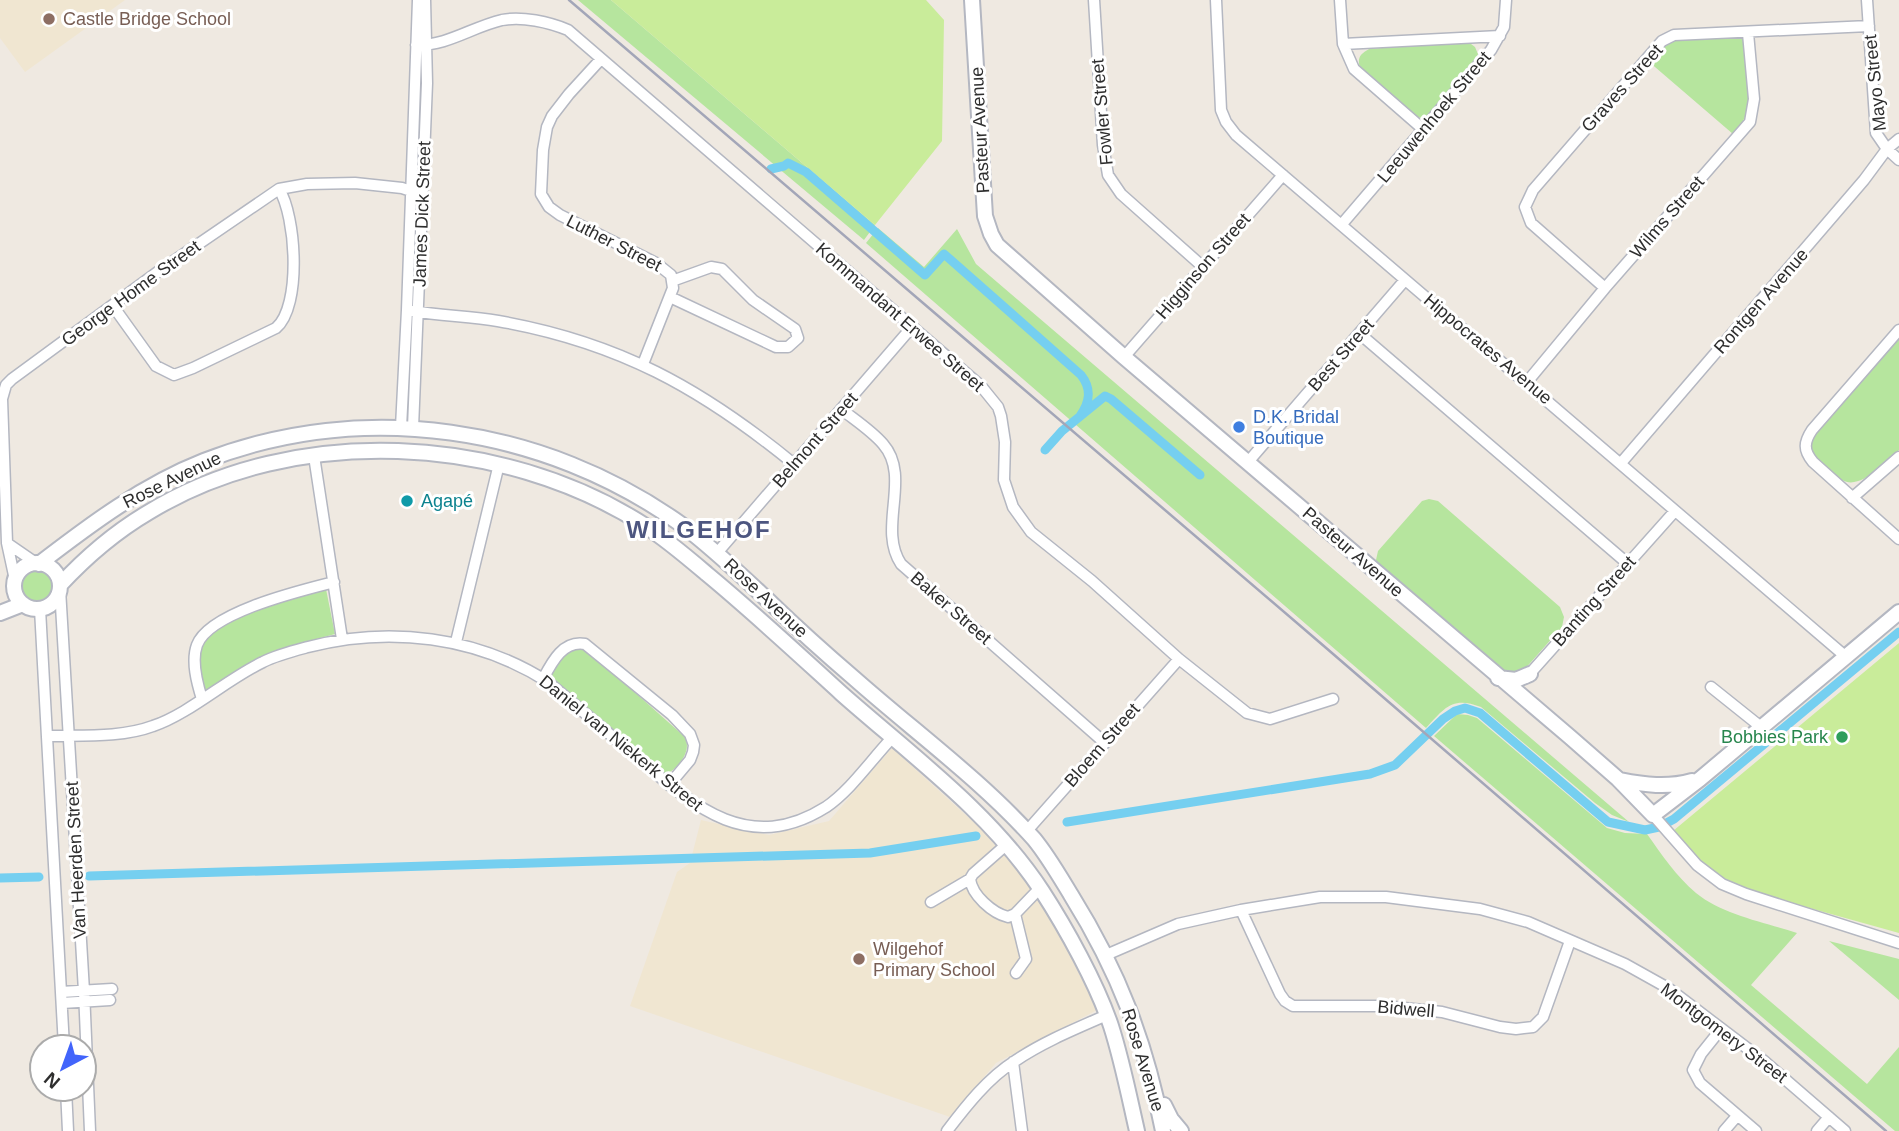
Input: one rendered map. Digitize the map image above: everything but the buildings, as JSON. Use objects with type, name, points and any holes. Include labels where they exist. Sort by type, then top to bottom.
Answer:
[{"type":"street","name":"James Dick Street","points":[[407,427],[419,312],[422,199],[418,0]]},
{"type":"street","name":"James Dick Street","points":[[407,427],[411,191],[425,0]]},
{"type":"street","name":"Pasteur Avenue","points":[[972,0],[984,204],[991,234],[1004,253],[1618,779],[1654,816]]},
{"type":"street","name":"Fowler Street","points":[[1094,0],[1102,131],[1108,175],[1121,194],[1202,266]]},
{"type":"street","name":"Hippocrates Avenue","points":[[1216,0],[1221,110],[1236,135],[1845,656]]},
{"type":"street","points":[[1340,0],[1343,44],[1349,61],[1359,75],[1424,130]]},
{"type":"street","name":"Leeuwenhoek Street","points":[[1342,224],[1424,130],[1500,36],[1504,27],[1506,0]]},
{"type":"street","name":"Mayo Street","points":[[1867,0],[1876,133],[1886,149],[1899,160]]},
{"type":"street","name":"Kommandant Erwee Street","points":[[421,45],[451,39],[498,21],[519,19],[568,30],[981,386],[998,407],[1005,442],[1004,480],[1013,507],[1031,531],[1092,581],[1178,659],[1256,717],[1270,719],[1333,699]]},
{"type":"street","name":"Graves Street","points":[[1605,288],[1531,223],[1525,207],[1533,190],[1662,41],[1674,35],[1869,26]]},
{"type":"street","name":"Wilms Street","points":[[1527,382],[1750,122],[1754,99],[1748,33]]},
{"type":"street","points":[[1343,44],[1500,36]]},
{"type":"street","name":"Luther Street","points":[[601,58],[552,116],[547,127],[541,194],[549,207],[560,215],[667,271],[672,281],[670,296],[643,364]]},
{"type":"street","name":"Rontgen Avenue","points":[[1621,463],[1864,180],[1886,149],[1899,139]]},
{"type":"street","name":"Higginson Street","points":[[1124,357],[1283,175]]},
{"type":"street","name":"George Home Street","points":[[15,582],[7,543],[3,390],[12,379],[159,271],[279,189],[307,184],[355,183],[411,191]]},
{"type":"street","points":[[113,306],[156,366],[174,374],[193,368],[276,328],[289,309],[292,255],[287,205],[279,189]]},
{"type":"street","points":[[411,191],[422,199]]},
{"type":"street","points":[[670,296],[776,347],[788,347],[798,338],[795,329],[754,300],[722,269],[710,267],[672,281]]},
{"type":"street","name":"Best Street","points":[[1248,462],[1405,280]]},
{"type":"street","points":[[407,310],[467,316],[531,328],[599,347],[643,364],[732,415],[794,464]]},
{"type":"street","name":"Belmont Street","points":[[722,557],[794,464],[912,327]]},
{"type":"street","points":[[1899,330],[1806,439],[1807,454],[1852,498],[1899,538]]},
{"type":"street","points":[[1360,334],[1627,563]]},
{"type":"street","name":"Baker Street","points":[[842,409],[884,444],[892,460],[895,471],[892,540],[895,555],[901,564],[1105,743]]},
{"type":"street","points":[[385,427],[387,450]]},
{"type":"street","name":"Rose Avenue","points":[[38,564],[113,509],[204,461],[244,448],[325,431],[407,427],[489,439],[576,466],[622,489],[680,523],[722,557],[894,713],[972,778],[1026,831],[1099,939],[1140,1035],[1163,1131]]},
{"type":"street","points":[[429,429],[429,451]]},
{"type":"street","points":[[325,431],[321,455],[342,639]]},
{"type":"street","points":[[297,436],[298,458]]},
{"type":"street","points":[[489,439],[500,464]]},
{"type":"street","points":[[456,642],[500,464],[518,446]]},
{"type":"street","name":"Rose Avenue","points":[[60,587],[93,552],[150,511],[212,482],[298,458],[387,450],[429,451],[534,473],[603,502],[642,524],[713,579],[959,797],[1003,842],[1040,888],[1100,1000],[1109,1021],[1137,1131]]},
{"type":"street","points":[[1852,498],[1899,457]]},
{"type":"street","name":"Banting Street","points":[[1514,691],[1675,511]]},
{"type":"street","points":[[688,559],[703,541]]},
{"type":"street","points":[[7,543],[38,564]]},
{"type":"street","points":[[713,579],[722,557]]},
{"type":"street","points":[[0,594],[15,582],[23,568],[38,564],[46,565],[56,573],[60,587],[55,600],[40,609],[32,609],[17,598],[15,582]]},
{"type":"street","points":[[202,699],[195,669],[195,652],[200,639],[222,621],[246,609],[334,582]]},
{"type":"street","name":"Van Heerden Street","points":[[60,587],[85,1033]]},
{"type":"street","points":[[0,613],[23,604]]},
{"type":"street","name":"Van Heerden Street","points":[[40,609],[63,1033]]},
{"type":"street","points":[[1899,612],[1654,816],[1698,865],[1722,884],[1746,894],[1899,941]]},
{"type":"street","name":"Daniel van Niekerk Street","points":[[47,736],[122,732],[153,726],[264,661],[342,639],[387,635],[456,642],[500,658],[543,679],[668,785],[693,804],[726,822],[756,826],[790,824],[827,806],[840,796],[886,733]]},
{"type":"street","points":[[543,679],[560,653],[570,645],[585,644],[672,715],[690,734],[694,745],[690,760],[668,785]]},
{"type":"street","name":"Bloem Street","points":[[1026,831],[1178,659]]},
{"type":"street","points":[[1498,678],[1516,680],[1530,674]]},
{"type":"street","points":[[1711,687],[1761,727]]},
{"type":"street","points":[[886,733],[894,713]]},
{"type":"street","points":[[904,749],[918,732]]},
{"type":"street","points":[[50,776],[54,784],[72,794]]},
{"type":"street","points":[[1618,779],[1643,785],[1671,786],[1700,779]]},
{"type":"street","points":[[930,902],[970,879],[1003,842],[1026,831]]},
{"type":"street","points":[[1015,857],[1026,831]]},
{"type":"street","points":[[970,879],[971,889],[995,911],[1008,917],[1015,914],[1040,888]]},
{"type":"street","name":"Montgomery Street","points":[[1108,959],[1178,924],[1320,897],[1386,897],[1480,909],[1528,922],[1625,964],[1668,988],[1764,1061],[1845,1131]]},
{"type":"street","name":"Bidwell","points":[[1241,910],[1280,994],[1293,1006],[1353,1004],[1431,1011],[1516,1029],[1533,1027],[1543,1017],[1570,941]]},
{"type":"street","points":[[1015,914],[1026,959],[1016,973]]},
{"type":"street","points":[[1077,953],[1086,944],[1099,939]]},
{"type":"street","points":[[1088,976],[1108,959]]},
{"type":"street","points":[[1100,1000],[1120,989]]},
{"type":"street","points":[[62,997],[111,995]]},
{"type":"street","points":[[947,1131],[986,1086],[1013,1062],[1062,1035],[1131,1016]]},
{"type":"street","points":[[1721,1029],[1701,1054],[1693,1070],[1700,1083],[1756,1131]]},
{"type":"street","points":[[1013,1062],[1021,1131]]},
{"type":"street","points":[[1154,1085],[1171,1119],[1181,1131]]},
{"type":"street","points":[[67,1103],[68,1131]]},
{"type":"street","name":"Van Heerden Street","points":[[88,1103],[90,1131]]},
{"type":"street","points":[[1724,1131],[1737,1116]]},
{"type":"street","points":[[1817,1131],[1829,1117]]},
{"type":"shaded area","name":"Castle Bridge School","points":[[0,0],[125,0],[25,72],[0,38]]},
{"type":"shaded area","name":"Wilgehof Primary School","points":[[892,748],[979,827],[1022,875],[1048,911],[1097,1010],[996,1063],[950,1117],[630,1006],[677,872],[690,863],[701,820],[769,835],[829,821]]},
{"type":"green space","points":[[578,0],[611,0],[875,225],[864,240]]},
{"type":"green space","points":[[611,0],[926,0],[944,20],[942,141],[875,225]]},
{"type":"green space","points":[[1697,35],[1734,35],[1742,38],[1746,46],[1750,93],[1746,114],[1733,134],[1648,61],[1677,39]]},
{"type":"green space","points":[[1467,41],[1475,47],[1478,54],[1475,62],[1432,113],[1422,118],[1412,116],[1359,65],[1360,57],[1369,49]]},
{"type":"green space","points":[[878,228],[924,267],[957,229],[976,264],[1629,822],[1612,815],[1595,803],[1481,707],[1456,703],[1444,709],[1426,728],[866,243]]},
{"type":"green space","points":[[1899,336],[1899,450],[1865,478],[1849,482],[1842,480],[1811,455],[1809,440]]},
{"type":"green space","points":[[1422,501],[1438,501],[1560,607],[1564,617],[1562,627],[1524,670],[1515,675],[1500,671],[1380,570],[1376,560],[1378,551]]},
{"type":"green space","points":[[34,567],[46,573],[52,585],[46,597],[34,603],[22,597],[16,585],[22,573]]},
{"type":"green space","points":[[326,589],[335,634],[267,656],[208,690],[203,688],[197,662],[204,636],[230,619],[245,613]]},
{"type":"green space","name":"Bobbies Park","points":[[1899,643],[1899,933],[1741,889],[1716,877],[1692,857],[1673,831]]},
{"type":"green space","points":[[575,647],[585,648],[685,737],[685,753],[679,764],[670,772],[665,775],[550,680],[557,659]]},
{"type":"green space","points":[[1457,714],[1477,718],[1607,828],[1625,833],[1647,834],[1682,880],[1707,901],[1744,917],[1797,933],[1751,985],[1867,1084],[1899,1047],[1899,1131],[1895,1131],[1434,736]]},
{"type":"green space","points":[[1829,941],[1899,959],[1899,1000]]},
{"type":"waterway","points":[[771,169],[788,163],[806,172],[925,275],[944,254],[1081,375],[1087,385],[1088,396],[1080,416]]},
{"type":"waterway","points":[[1045,450],[1062,431],[1105,396],[1200,475]]},
{"type":"waterway","points":[[1067,822],[1370,774],[1395,765],[1443,719],[1465,708],[1480,713],[1608,822],[1645,830],[1659,827],[1674,819],[1899,632]]},
{"type":"waterway","points":[[89,876],[870,853],[976,836]]},
{"type":"waterway","points":[[0,878],[39,877]]},
{"type":"railway","points":[[569,0],[1886,1131]]},
{"type":"place","name":"Castle Bridge School","points":[[49,19]]},
{"type":"place","name":"D.K. Bridal Boutique","points":[[1239,427]]},
{"type":"place","name":"Agapé","points":[[407,501]]},
{"type":"place","name":"Bobbies Park","points":[[1842,737]]},
{"type":"place","name":"Wilgehof Primary School","points":[[859,959]]},
{"type":"district","name":"WILGEHOF","points":[[699,529]]}]
